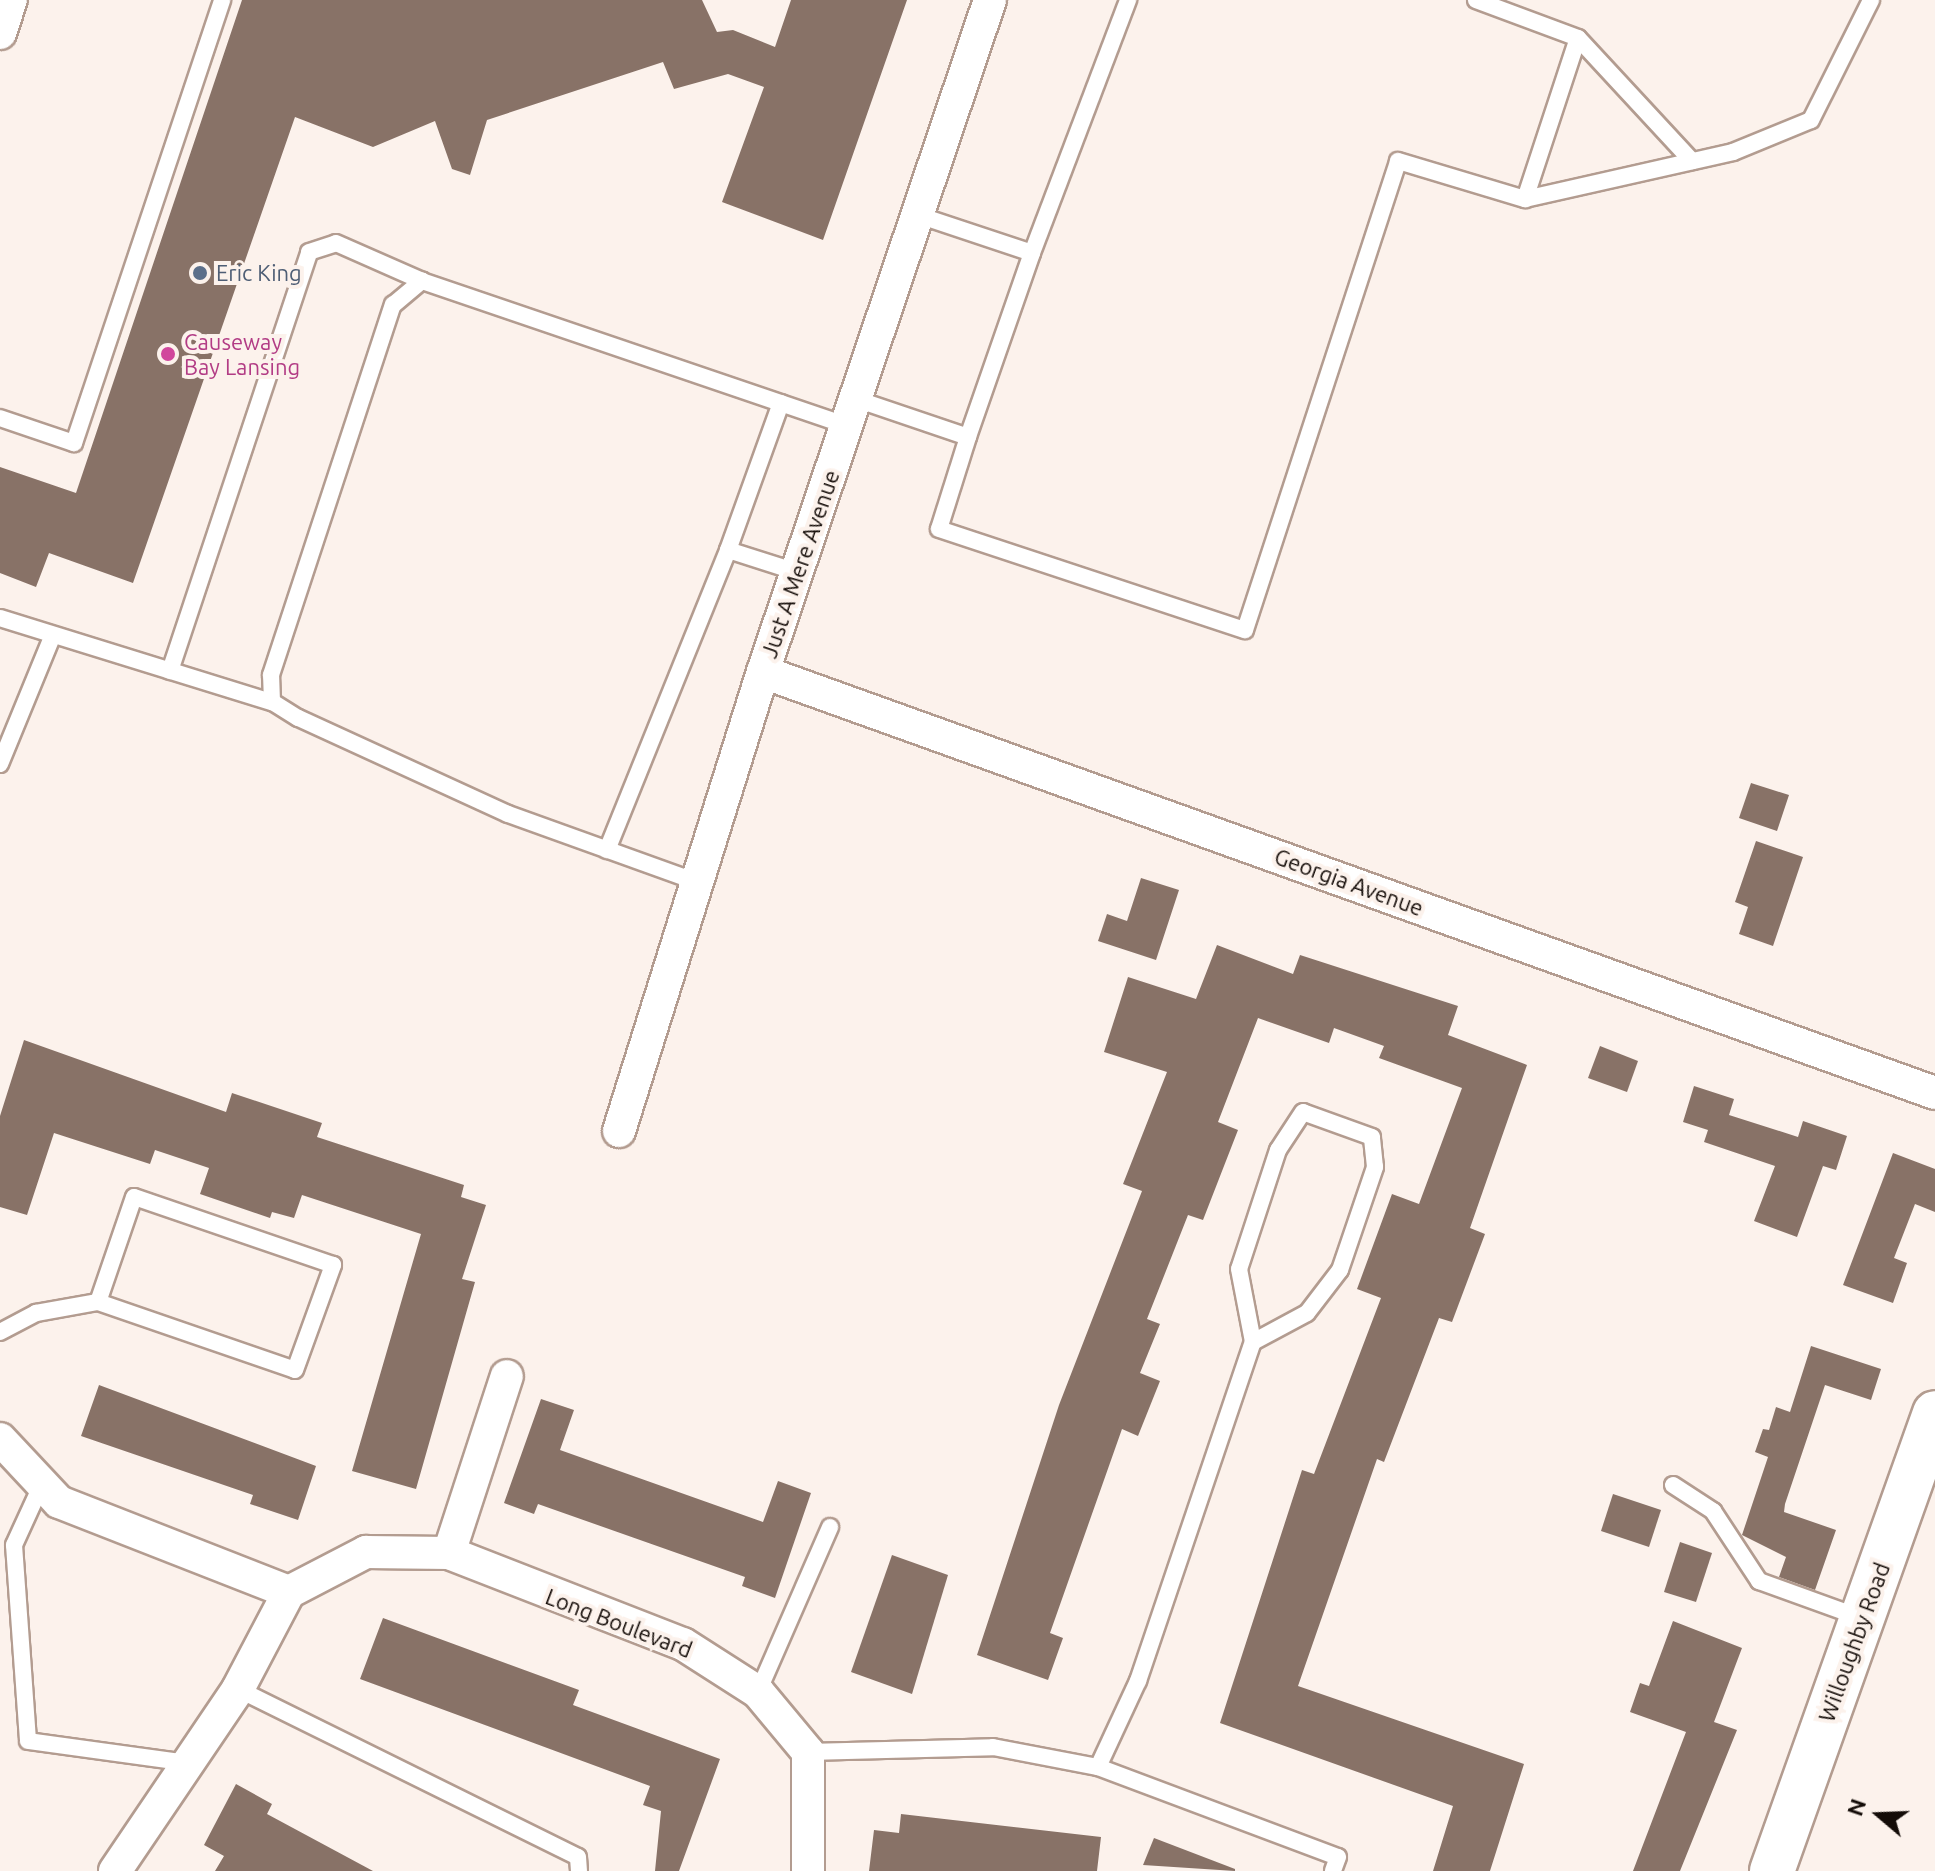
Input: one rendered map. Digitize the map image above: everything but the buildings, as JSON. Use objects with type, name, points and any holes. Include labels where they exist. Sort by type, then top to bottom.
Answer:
[{"type":"street","points":[[0,33],[11,0]]},
{"type":"street","name":"Just A Mere Avenue","points":[[619,1131],[700,883],[763,672],[990,0]]},
{"type":"street","name":"Georgia Avenue","points":[[763,672],[1935,1093]]},
{"type":"street","points":[[449,1553],[507,1376]]},
{"type":"street","name":"Willoughby Road","points":[[1772,1871],[1935,1413]]},
{"type":"street","points":[[0,1439],[41,1486],[130,1536],[289,1592],[238,1689],[115,1871]]},
{"type":"street","name":"Long Boulevard","points":[[289,1592],[366,1552],[449,1553],[683,1644],[758,1692],[808,1752]]},
{"type":"street","points":[[808,1752],[808,1871]]},
{"type":"lane","points":[[0,418],[74,443],[222,0]]},
{"type":"lane","points":[[1128,0],[1032,253],[939,529],[1245,630],[1398,161],[1525,199],[1692,161],[1811,120],[1871,0]]},
{"type":"lane","points":[[1476,0],[1578,38],[1692,161]]},
{"type":"lane","points":[[1525,199],[1578,38]]},
{"type":"lane","points":[[918,215],[1032,253]]},
{"type":"lane","points":[[170,671],[309,252],[336,243],[422,281],[781,403],[851,412],[968,437]]},
{"type":"lane","points":[[272,702],[271,675],[393,305],[422,281]]},
{"type":"lane","points":[[607,850],[728,550],[781,403]]},
{"type":"lane","points":[[728,550],[797,572]]},
{"type":"lane","points":[[0,618],[272,702],[508,814],[700,883]]},
{"type":"lane","points":[[0,764],[53,635]]},
{"type":"lane","points":[[1098,1767],[1138,1681],[1253,1342],[1239,1269],[1278,1150],[1303,1112],[1372,1137],[1375,1167],[1340,1270],[1307,1313],[1253,1342]]},
{"type":"lane","points":[[0,1332],[36,1313],[98,1302],[295,1370],[333,1265],[134,1197],[98,1302]]},
{"type":"lane","points":[[1673,1485],[1713,1511],[1759,1581],[1862,1618]]},
{"type":"lane","points":[[41,1486],[14,1545],[28,1741],[188,1763]]},
{"type":"lane","points":[[758,1692],[830,1527]]},
{"type":"lane","points":[[238,1689],[578,1857],[579,1871]]},
{"type":"lane","points":[[808,1752],[993,1747],[1098,1767],[1338,1857],[1333,1871]]},
{"type":"place","name":"Eric King","points":[[200,273]]},
{"type":"place","name":"Causeway Bay Lansing","points":[[168,354]]}]
